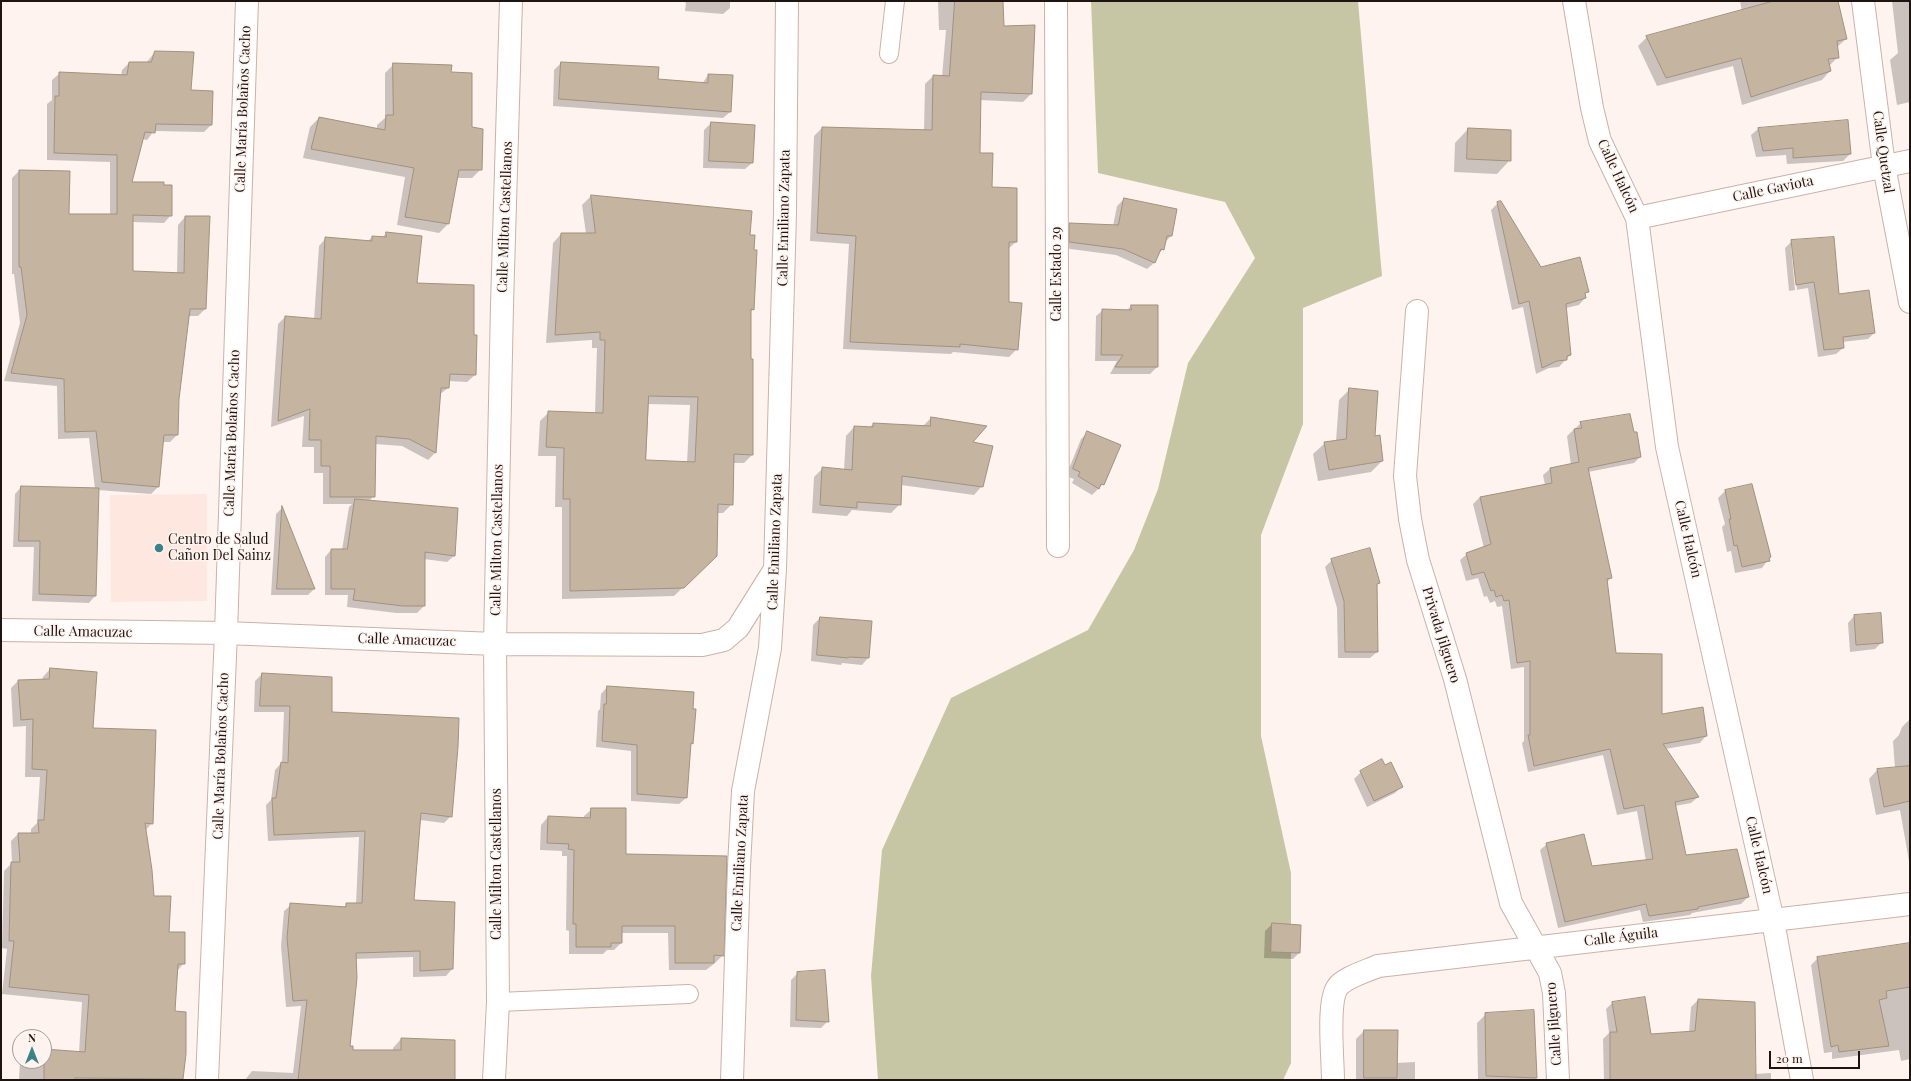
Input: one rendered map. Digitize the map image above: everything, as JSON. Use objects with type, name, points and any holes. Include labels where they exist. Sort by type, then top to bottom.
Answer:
[{"type":"street","name":"Calle María Bolaños Cacho","points":[[207,1080],[226,633],[247,1]]},
{"type":"street","name":"Calle Milton Castellanos","points":[[494,1080],[498,1002],[495,644],[502,305],[511,1]]},
{"type":"street","name":"Calle Emiliano Zapata","points":[[732,1080],[743,791],[770,648],[775,569],[785,213],[787,1]]},
{"type":"street","name":"Calle Estado 29","points":[[1056,1],[1058,546]]},
{"type":"street","name":"Calle Halcón","points":[[1574,1],[1592,108],[1600,141],[1637,218],[1667,447],[1773,921],[1802,1080]]},
{"type":"street","name":"Calle Quetzal","points":[[1863,1],[1884,166],[1910,302]]},
{"type":"street","name":"Calle Gaviota","points":[[1637,218],[1910,161]]},
{"type":"street","name":"Privada Jilguero","points":[[1417,311],[1405,476],[1410,519],[1418,560],[1455,679],[1511,903],[1519,921],[1537,948]]},
{"type":"street","name":"Calle Amacuzac","points":[[1,630],[226,633],[495,644],[702,645],[724,640],[738,628],[775,569]]},
{"type":"street","name":"Calle Águila","points":[[1333,1080],[1332,1004],[1337,987],[1349,978],[1378,966],[1537,948],[1655,932],[1773,921],[1910,904]]},
{"type":"street","name":"Calle Jilguero","points":[[1537,948],[1550,973],[1554,993],[1558,1080]]},
{"type":"lane","points":[[889,54],[895,1]]},
{"type":"lane","points":[[498,1002],[689,994]]},
{"type":"shaded area","name":"Centro de Salud Cañon Del Sainz","points":[[207,494],[207,601],[111,602],[110,495]]},
{"type":"green space","points":[[1091,1],[1358,1],[1382,276],[1303,308],[1303,424],[1261,535],[1261,736],[1291,873],[1291,1063],[1283,1080],[878,1080],[871,976],[882,850],[951,698],[1088,630],[1134,550],[1158,489],[1188,363],[1255,258],[1225,202],[1098,173]]},
{"type":"building","points":[[955,1],[1003,1],[1004,26],[1035,25],[1032,94],[981,92],[980,153],[993,153],[992,187],[1017,188],[1017,242],[1009,242],[1009,302],[1022,303],[1018,350],[960,344],[960,347],[850,342],[856,236],[817,233],[822,127],[932,130],[933,75],[949,76]]},
{"type":"building","points":[[1774,1],[1838,1],[1847,39],[1837,41],[1839,58],[1828,59],[1831,71],[1751,97],[1741,58],[1666,78],[1646,36]]},
{"type":"building","points":[[155,51],[194,52],[191,90],[213,91],[212,125],[156,124],[155,133],[145,132],[132,182],[164,182],[164,185],[172,185],[172,216],[133,215],[133,271],[184,273],[185,216],[210,216],[206,309],[190,309],[179,399],[178,435],[164,435],[159,487],[102,482],[96,431],[65,432],[64,379],[11,373],[27,315],[21,267],[19,267],[19,170],[70,171],[69,214],[117,214],[117,155],[54,153],[55,96],[59,96],[59,72],[127,75],[129,62],[151,62]]},
{"type":"building","points":[[561,62],[659,67],[658,79],[708,83],[708,74],[733,75],[731,112],[559,99]]},
{"type":"building","points":[[393,63],[452,65],[451,72],[472,73],[472,127],[483,129],[482,170],[459,170],[449,224],[405,217],[414,168],[311,149],[319,117],[385,130],[386,115],[393,115]]},
{"type":"building","points":[[1848,120],[1851,154],[1793,158],[1793,148],[1763,151],[1758,128]]},
{"type":"building","points":[[711,122],[755,125],[753,163],[709,161]]},
{"type":"building","points":[[1468,128],[1511,130],[1511,161],[1467,159]]},
{"type":"building","points":[[591,195],[752,211],[750,235],[755,235],[754,250],[757,250],[754,310],[751,309],[751,359],[753,359],[753,455],[734,454],[733,505],[718,504],[717,556],[684,588],[570,591],[570,499],[563,499],[564,448],[546,447],[548,411],[603,413],[605,340],[600,340],[600,332],[555,335],[561,233],[595,233]],"holes":[[[649,396],[698,397],[695,462],[646,460]]]},
{"type":"building","points":[[1124,198],[1177,209],[1172,236],[1167,236],[1164,250],[1161,249],[1155,263],[1123,249],[1069,242],[1069,223],[1118,225]]},
{"type":"building","points":[[1501,201],[1541,267],[1580,257],[1589,292],[1585,293],[1586,298],[1566,304],[1571,355],[1567,356],[1567,360],[1557,361],[1542,368],[1529,301],[1519,304],[1497,202]]},
{"type":"building","points":[[386,232],[422,236],[417,283],[474,285],[474,335],[477,335],[476,375],[450,374],[449,388],[441,388],[436,453],[409,439],[376,436],[375,497],[330,497],[330,466],[321,466],[321,440],[309,440],[310,409],[278,421],[285,316],[321,319],[325,237],[372,241],[372,236],[386,237]]},
{"type":"building","points":[[1834,237],[1839,294],[1869,290],[1875,333],[1843,337],[1844,348],[1824,350],[1814,282],[1796,285],[1791,240]]},
{"type":"building","points":[[1131,305],[1158,305],[1158,367],[1115,367],[1123,355],[1101,355],[1102,309],[1131,310]]},
{"type":"building","points":[[1349,388],[1378,391],[1375,436],[1380,435],[1383,461],[1329,470],[1324,442],[1346,439]]},
{"type":"building","points":[[1630,414],[1634,432],[1637,432],[1641,457],[1588,468],[1612,578],[1607,579],[1616,653],[1662,654],[1662,714],[1703,707],[1707,736],[1663,744],[1699,797],[1675,802],[1686,855],[1737,849],[1749,897],[1698,907],[1698,909],[1649,916],[1646,904],[1565,922],[1546,843],[1584,834],[1592,866],[1653,859],[1644,805],[1624,809],[1610,749],[1534,766],[1528,735],[1530,735],[1530,661],[1517,663],[1509,600],[1504,601],[1502,595],[1496,597],[1494,590],[1491,591],[1484,572],[1472,575],[1466,553],[1491,544],[1480,497],[1552,483],[1550,468],[1579,462],[1574,429],[1582,428],[1580,422]]},
{"type":"building","points":[[931,417],[987,426],[973,442],[993,446],[983,487],[902,476],[901,505],[857,502],[857,508],[820,505],[822,467],[852,470],[854,426],[873,427],[873,423],[930,426]]},
{"type":"building","points":[[1087,431],[1121,445],[1104,485],[1101,484],[1099,489],[1078,476],[1080,472],[1073,469]]},
{"type":"building","points":[[1752,484],[1771,557],[1769,558],[1770,561],[1742,567],[1737,545],[1734,546],[1729,519],[1731,519],[1725,490]]},
{"type":"building","points":[[21,486],[99,488],[96,596],[39,594],[40,541],[19,541]]},
{"type":"building","points":[[355,499],[458,508],[455,556],[425,552],[425,606],[403,606],[353,600],[355,589],[331,589],[331,549],[347,549]]},
{"type":"building","points":[[282,506],[299,549],[315,589],[277,589]]},
{"type":"building","points":[[1370,548],[1380,583],[1377,584],[1378,652],[1345,652],[1344,601],[1331,559]]},
{"type":"building","points":[[1881,613],[1883,643],[1856,645],[1854,615]]},
{"type":"building","points":[[820,617],[872,621],[869,658],[848,658],[817,655]]},
{"type":"building","points":[[50,668],[97,672],[93,728],[156,730],[153,824],[145,823],[154,896],[171,896],[169,932],[185,932],[185,964],[178,964],[175,1011],[186,1012],[186,1054],[183,1079],[75,1078],[75,1080],[44,1080],[44,1069],[52,1069],[52,1050],[85,1052],[89,995],[9,987],[14,941],[9,941],[11,862],[20,862],[18,833],[39,833],[38,820],[44,820],[47,770],[32,769],[33,719],[21,720],[18,680],[49,679]]},
{"type":"building","points":[[262,673],[332,677],[332,712],[459,718],[452,817],[421,813],[414,900],[455,902],[453,969],[420,971],[420,951],[356,953],[357,978],[350,1046],[353,1046],[353,1050],[401,1050],[401,1038],[455,1040],[455,1080],[298,1080],[307,1000],[293,1001],[287,938],[290,903],[346,907],[346,903],[362,903],[365,831],[274,835],[272,798],[276,798],[281,762],[288,763],[290,706],[260,706]]},
{"type":"building","points":[[607,686],[694,692],[693,709],[696,709],[693,744],[691,743],[687,798],[637,794],[637,745],[602,741],[604,704],[606,704]]},
{"type":"building","points":[[1382,759],[1385,765],[1391,762],[1403,787],[1374,801],[1360,771]]},
{"type":"building","points":[[1910,766],[1910,801],[1884,807],[1877,769]]},
{"type":"building","points":[[591,808],[626,808],[626,854],[727,856],[724,956],[714,955],[714,963],[675,963],[675,926],[622,926],[622,943],[611,943],[611,947],[576,947],[576,924],[573,924],[574,850],[568,849],[569,844],[547,843],[548,816],[590,818]]},
{"type":"building","points":[[1272,923],[1301,925],[1300,953],[1271,952]]},
{"type":"building","points":[[1910,943],[1910,987],[1886,991],[1887,998],[1879,1000],[1889,1046],[1839,1052],[1838,1045],[1831,1047],[1817,957]]},
{"type":"building","points":[[825,970],[829,1022],[796,1020],[797,972]]},
{"type":"building","points":[[1645,997],[1651,1034],[1695,1031],[1698,999],[1755,1002],[1756,1080],[1610,1080],[1610,1032],[1617,1032],[1612,1002]]},
{"type":"building","points":[[1534,1010],[1537,1078],[1486,1076],[1485,1013]]},
{"type":"building","points":[[1364,1030],[1398,1030],[1397,1078],[1364,1078]]},
{"type":"place","name":"Centro de Salud Cañon Del Sainz","points":[[159,548]]}]
